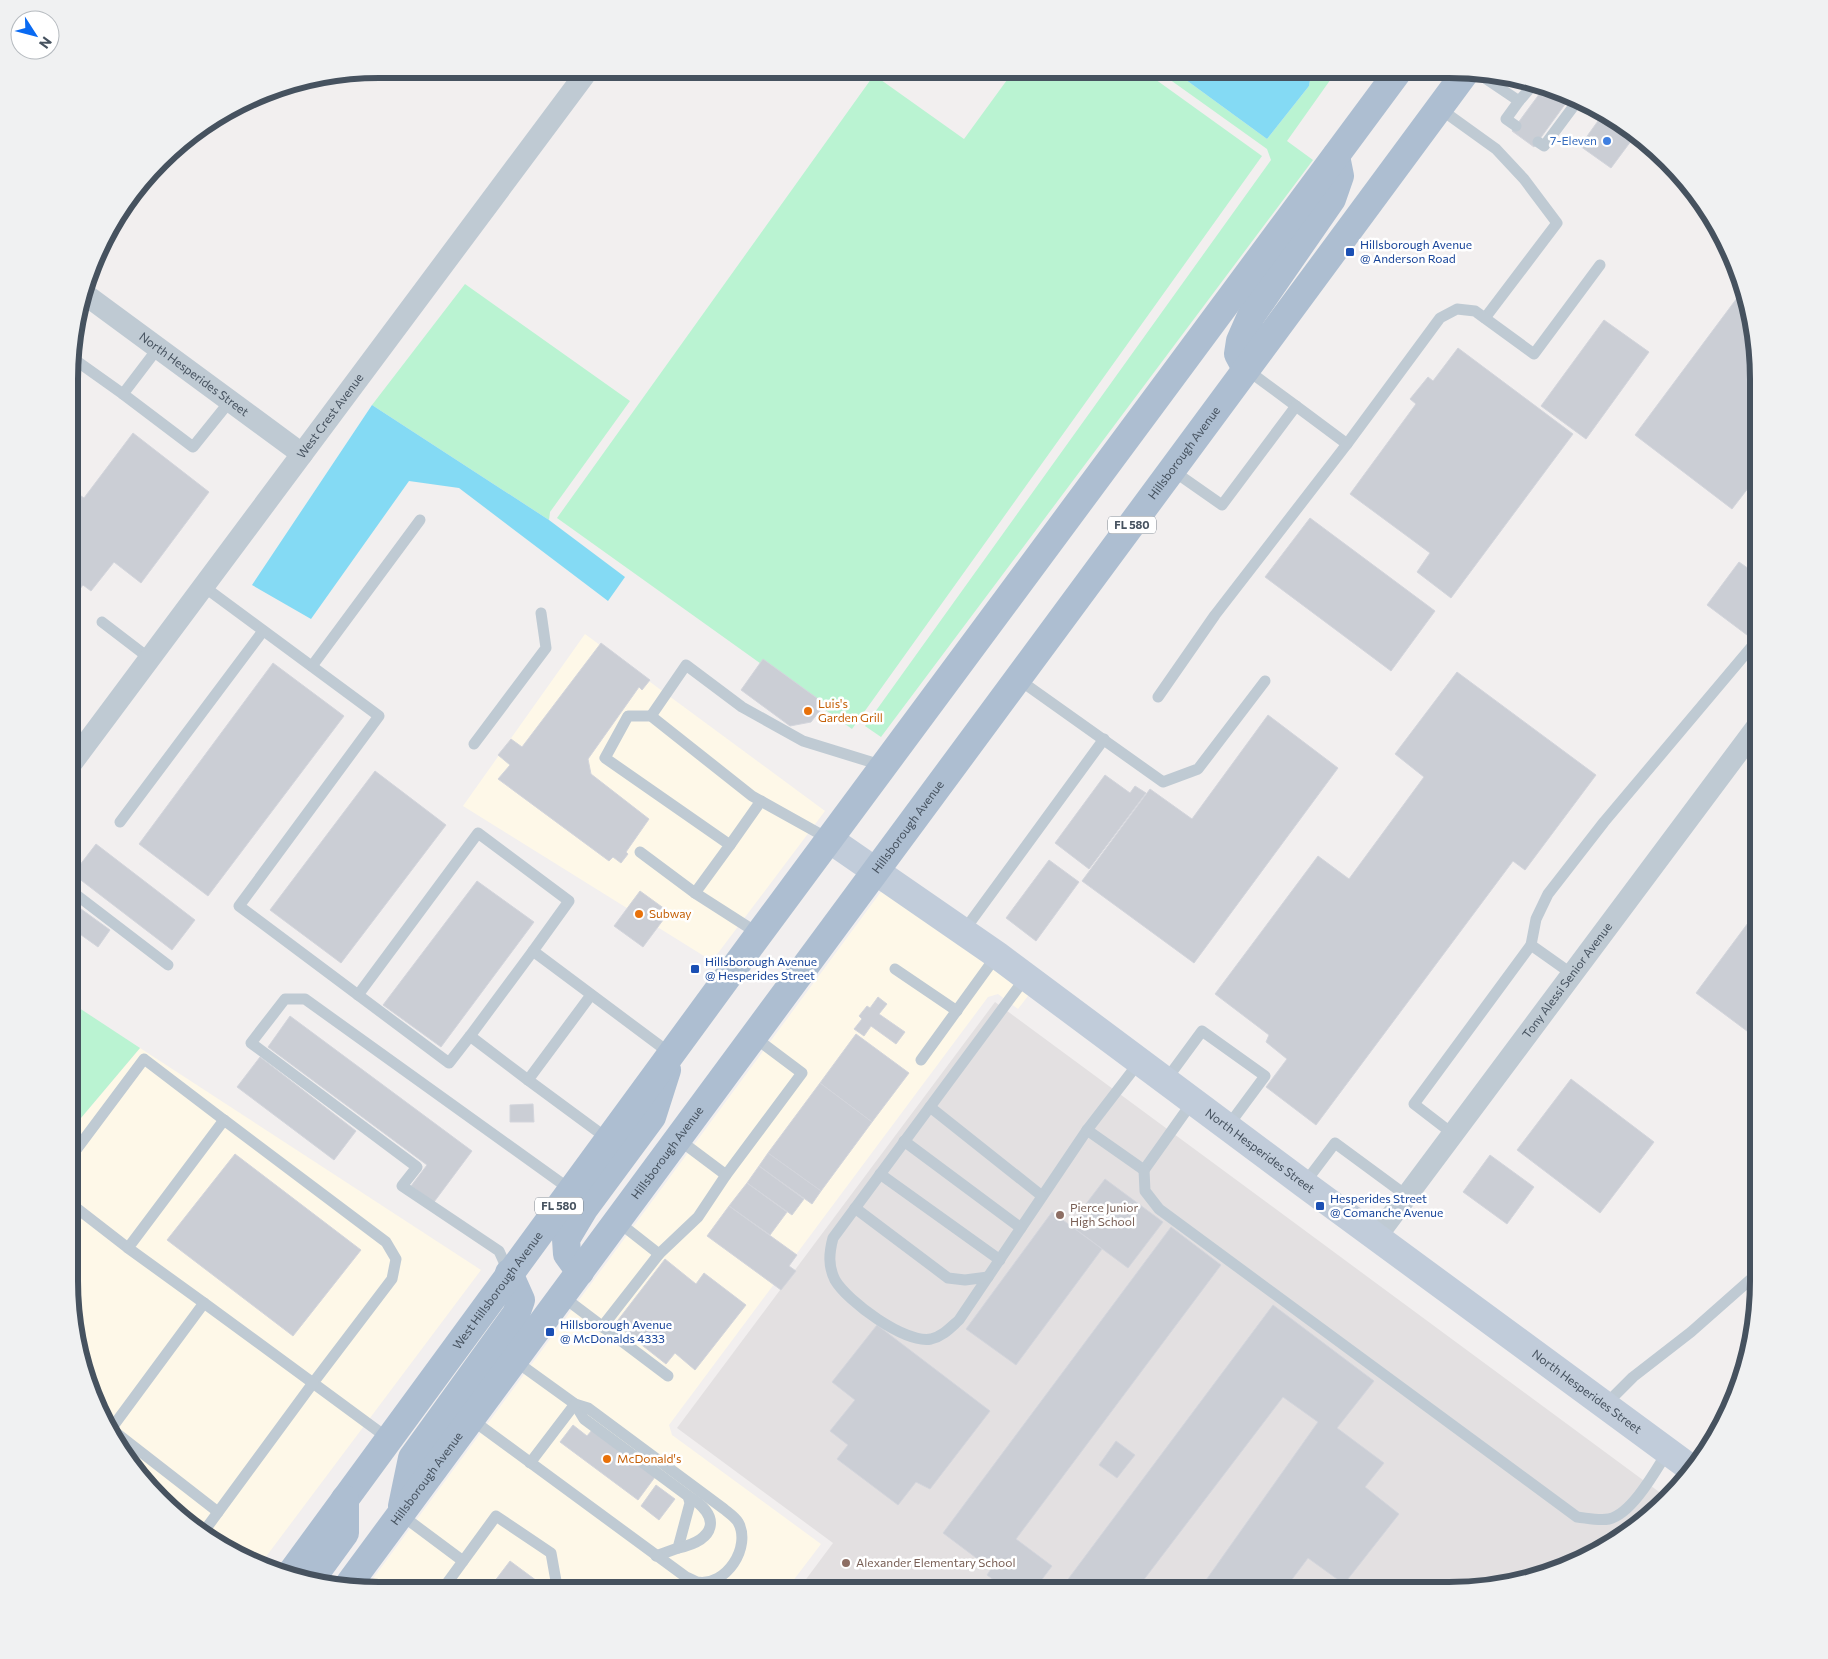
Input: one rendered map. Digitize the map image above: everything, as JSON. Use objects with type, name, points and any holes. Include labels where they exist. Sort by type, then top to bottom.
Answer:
[{"type":"main road","name":"FL 580","points":[[829,840],[1394,77]]},
{"type":"main road","name":"Hillsborough Avenue","points":[[352,1580],[471,1419],[504,1353],[562,1296],[1462,78]]},
{"type":"main road","points":[[1246,369],[1238,354],[1244,329],[1332,199],[1340,176],[1336,156]]},
{"type":"main road","name":"West Hillsborough Avenue","points":[[294,1569],[829,840]]},
{"type":"main road","points":[[580,1272],[567,1254],[566,1239],[584,1209],[652,1118],[663,1089],[671,1054]]},
{"type":"main road","points":[[400,1514],[412,1458],[504,1353],[521,1300],[510,1273]]},
{"type":"main road","points":[[315,1575],[345,1533],[345,1499]]},
{"type":"street","name":"West Crest Avenue","points":[[78,753],[583,77]]},
{"type":"street","name":"North Hesperides Street","points":[[89,297],[302,454]]},
{"type":"street","name":"Tony Alessi Senior Avenue","points":[[1376,1237],[1750,736]]},
{"type":"street","name":"North Hesperides Street","points":[[829,840],[1026,976],[1304,1184],[1679,1459]]},
{"type":"lane","points":[[1485,80],[1520,107]]},
{"type":"lane","points":[[1516,126],[1506,119],[1520,107],[1532,91]]},
{"type":"lane","points":[[1538,142],[1544,146],[1550,131],[1574,104]]},
{"type":"lane","points":[[1440,108],[1496,149],[1524,179],[1557,223],[1485,318]]},
{"type":"lane","points":[[1158,697],[1214,615],[1347,444],[1440,318],[1457,309],[1475,311],[1534,354],[1600,265]]},
{"type":"lane","points":[[123,394],[158,348]]},
{"type":"lane","points":[[78,362],[193,447],[230,401]]},
{"type":"lane","points":[[1246,369],[1347,444]]},
{"type":"lane","points":[[1172,470],[1222,506],[1296,406]]},
{"type":"lane","points":[[312,666],[420,520]]},
{"type":"lane","points":[[203,586],[379,716],[240,906],[358,995],[449,1063],[569,901],[478,834],[358,995]]},
{"type":"lane","points":[[474,744],[546,648],[541,613]]},
{"type":"lane","points":[[102,622],[150,658]]},
{"type":"lane","points":[[120,822],[263,631]]},
{"type":"lane","points":[[1453,1134],[1414,1104],[1531,945],[1536,919],[1548,894],[1604,822],[1750,649]]},
{"type":"lane","points":[[651,716],[686,664],[742,707],[803,741],[884,766]]},
{"type":"lane","points":[[1018,679],[1163,782],[1198,769],[1265,681]]},
{"type":"lane","points":[[730,845],[605,758],[628,716],[651,716],[760,800],[829,840]]},
{"type":"lane","points":[[963,932],[1078,779],[1104,739]]},
{"type":"lane","points":[[695,892],[760,800]]},
{"type":"lane","points":[[640,852],[695,892],[759,934]]},
{"type":"lane","points":[[78,896],[168,965]]},
{"type":"lane","points":[[1531,945],[1572,974]]},
{"type":"lane","points":[[533,951],[671,1054]]},
{"type":"lane","points":[[920,1060],[997,955]]},
{"type":"lane","points":[[895,969],[957,1011]]},
{"type":"lane","points":[[1026,976],[833,1238],[829,1252],[830,1265],[835,1280],[846,1293],[892,1330],[905,1336],[929,1339],[944,1334],[959,1320],[1087,1130],[1140,1061]]},
{"type":"lane","points":[[528,1080],[591,995]]},
{"type":"lane","points":[[510,1273],[499,1251],[402,1186],[417,1166],[251,1043],[285,999],[305,999],[571,1190]]},
{"type":"lane","points":[[1166,1080],[1202,1030],[1264,1076],[1228,1126]]},
{"type":"lane","points":[[470,1036],[608,1139]]},
{"type":"lane","points":[[602,1327],[659,1254],[698,1218],[726,1174],[802,1073],[754,1037]]},
{"type":"lane","points":[[78,1147],[144,1059],[386,1242],[396,1259],[392,1278],[207,1528]]},
{"type":"lane","points":[[1193,1100],[1144,1170],[1146,1191],[1160,1208],[1577,1517],[1610,1519],[1622,1511],[1679,1459]]},
{"type":"lane","points":[[930,1107],[1042,1196]]},
{"type":"lane","points":[[128,1248],[224,1120]]},
{"type":"lane","points":[[1087,1130],[1144,1170]]},
{"type":"lane","points":[[678,1139],[726,1174]]},
{"type":"lane","points":[[904,1141],[1021,1228]]},
{"type":"lane","points":[[1304,1184],[1336,1143],[1407,1196]]},
{"type":"lane","points":[[880,1174],[1000,1260]]},
{"type":"lane","points":[[855,1208],[948,1278],[965,1280],[988,1277]]},
{"type":"lane","points":[[78,1209],[388,1439]]},
{"type":"lane","points":[[617,1221],[659,1254]]},
{"type":"lane","points":[[1605,1405],[1633,1377],[1691,1332],[1750,1280]]},
{"type":"lane","points":[[562,1296],[668,1376]]},
{"type":"lane","points":[[114,1424],[204,1303]]},
{"type":"lane","points":[[471,1419],[656,1556],[697,1582],[714,1580],[728,1570],[737,1557],[743,1542],[741,1530],[738,1521],[724,1508],[588,1408],[574,1404],[504,1353]]},
{"type":"lane","points":[[530,1463],[574,1404]]},
{"type":"lane","points":[[574,1404],[584,1419],[703,1505],[708,1512],[710,1524],[704,1538],[694,1545],[678,1548],[656,1556]]},
{"type":"lane","points":[[122,1437],[218,1512]]},
{"type":"lane","points":[[678,1548],[690,1503],[688,1496]]},
{"type":"lane","points":[[400,1514],[463,1561]]},
{"type":"lane","points":[[448,1582],[496,1516],[550,1553],[555,1582]]},
{"type":"shaded area","points":[[585,634],[825,811],[712,961],[463,806]]},
{"type":"shaded area","points":[[883,889],[1031,992],[1018,1009],[998,994],[988,997],[669,1425],[672,1435],[821,1544],[792,1582],[371,1582]]},
{"type":"shaded area","name":"Pierce Junior High School","points":[[995,1002],[1661,1494],[1648,1507],[1617,1531],[1565,1559],[1528,1571],[1489,1579],[1450,1582],[804,1582],[833,1543],[677,1428]]},
{"type":"shaded area","points":[[140,1048],[481,1270],[264,1559],[211,1531],[180,1507],[152,1479],[128,1448],[100,1396],[83,1339],[78,1300],[78,1122]]},
{"type":"green space","points":[[873,77],[877,77],[964,139],[1009,77],[1152,77],[1262,156],[852,729],[557,518]]},
{"type":"green space","points":[[1166,77],[1182,77],[1267,139],[1309,86],[1311,77],[1332,77],[1287,141],[1313,160],[881,737],[865,726],[1271,160],[1267,149]]},
{"type":"green space","points":[[465,284],[630,401],[550,512],[549,520],[372,405]]},
{"type":"green space","points":[[78,1007],[140,1048],[78,1122]]},
{"type":"water","points":[[1182,77],[1311,77],[1309,86],[1267,139]]},
{"type":"water","points":[[372,405],[549,520],[625,577],[608,601],[459,488],[409,481],[311,619],[252,585]]},
{"type":"building","name":"7-Eleven","points":[[1541,92],[1567,101],[1534,147],[1512,131]]},
{"type":"building","name":"7-Eleven","points":[[1600,118],[1632,139],[1611,168],[1580,146]]},
{"type":"building","points":[[1739,296],[1745,320],[1750,359],[1750,486],[1732,509],[1635,435]]},
{"type":"building","points":[[1604,320],[1649,352],[1586,439],[1541,406]]},
{"type":"building","points":[[1458,348],[1573,434],[1451,598],[1417,572],[1430,553],[1350,494],[1416,404],[1410,399],[1428,377],[1433,381]]},
{"type":"building","points":[[133,433],[209,492],[141,583],[114,562],[91,591],[83,585],[78,591],[78,494],[84,498]]},
{"type":"building","points":[[1310,518],[1435,611],[1391,671],[1265,577]]},
{"type":"building","points":[[1739,562],[1750,570],[1750,637],[1707,605]]},
{"type":"building","points":[[601,643],[650,680],[642,690],[639,687],[588,759],[591,774],[649,819],[626,852],[628,854],[621,863],[613,857],[609,861],[498,779],[510,765],[498,755],[511,739],[522,747]]},
{"type":"building","points":[[763,659],[825,704],[811,722],[790,726],[741,690]]},
{"type":"building","points":[[273,663],[344,716],[208,896],[139,844]]},
{"type":"building","points":[[1457,672],[1596,775],[1525,870],[1513,861],[1316,1125],[1266,1087],[1287,1059],[1266,1042],[1269,1035],[1215,994],[1318,856],[1349,879],[1424,777],[1395,754]]},
{"type":"building","points":[[1268,715],[1338,768],[1194,963],[1082,881],[1150,789],[1192,819]]},
{"type":"building","points":[[375,771],[446,825],[341,963],[270,910]]},
{"type":"building","points":[[1105,775],[1130,793],[1135,786],[1146,793],[1089,869],[1055,843]]},
{"type":"building","points":[[96,844],[195,920],[172,950],[78,878],[78,867]]},
{"type":"building","points":[[1049,860],[1079,882],[1036,941],[1006,918]]},
{"type":"building","points":[[477,881],[534,922],[441,1047],[383,1005]]},
{"type":"building","points":[[640,891],[669,912],[643,947],[614,926]]},
{"type":"building","points":[[78,907],[110,930],[98,947],[78,933]]},
{"type":"building","points":[[1748,923],[1750,925],[1750,1033],[1696,993]]},
{"type":"building","points":[[878,997],[887,1004],[879,1014],[905,1032],[896,1044],[871,1026],[864,1036],[854,1029],[862,1019],[859,1016],[867,1006],[870,1008]]},
{"type":"building","points":[[290,1016],[472,1151],[434,1202],[411,1186],[427,1165],[268,1047]]},
{"type":"building","points":[[856,1034],[909,1073],[872,1122],[820,1083]]},
{"type":"building","points":[[260,1057],[356,1131],[334,1160],[237,1087]]},
{"type":"building","points":[[1571,1079],[1654,1142],[1600,1213],[1517,1150]]},
{"type":"building","points":[[820,1083],[872,1122],[821,1191],[768,1153]]},
{"type":"building","points":[[533,1104],[534,1122],[510,1122],[510,1105]]},
{"type":"building","points":[[768,1153],[821,1191],[812,1204],[759,1166]]},
{"type":"building","points":[[235,1154],[361,1250],[293,1336],[167,1240]]},
{"type":"building","points":[[1490,1155],[1534,1187],[1507,1224],[1463,1192]]},
{"type":"building","points":[[759,1166],[804,1199],[792,1215],[747,1183]]},
{"type":"building","points":[[1105,1179],[1163,1222],[1128,1268],[1070,1225]]},
{"type":"building","points":[[747,1183],[787,1212],[770,1235],[729,1206]]},
{"type":"building","points":[[729,1206],[797,1255],[789,1266],[796,1271],[781,1290],[707,1236]]},
{"type":"building","points":[[1052,1212],[1102,1249],[1016,1365],[966,1329]]},
{"type":"building","points":[[1171,1227],[1221,1265],[1016,1539],[1052,1566],[1040,1582],[996,1582],[987,1575],[991,1569],[943,1533]]},
{"type":"building","points":[[665,1259],[696,1284],[704,1273],[746,1305],[695,1370],[675,1353],[666,1364],[615,1324]]},
{"type":"building","points":[[1273,1305],[1374,1381],[1337,1428],[1384,1463],[1365,1487],[1399,1514],[1346,1582],[1341,1582],[1308,1558],[1290,1582],[1205,1582],[1318,1422],[1283,1397],[1142,1582],[1066,1582]]},
{"type":"building","points":[[877,1325],[990,1411],[930,1489],[916,1482],[898,1505],[837,1459],[848,1445],[830,1431],[855,1400],[832,1382]]},
{"type":"building","name":"McDonald's","points":[[573,1425],[587,1436],[592,1430],[655,1477],[638,1500],[560,1442]]},
{"type":"building","points":[[1116,1441],[1135,1455],[1117,1478],[1099,1465]]},
{"type":"building","points":[[656,1485],[675,1499],[659,1520],[641,1506]]},
{"type":"building","points":[[510,1561],[537,1581],[536,1582],[494,1582]]},
{"type":"place","name":"7-Eleven","points":[[1607,141]]},
{"type":"place","name":"Hillsborough Avenue @ Anderson Road","points":[[1350,252]]},
{"type":"place","name":"Luis's Garden Grill","points":[[808,711]]},
{"type":"place","name":"Subway","points":[[639,914]]},
{"type":"place","name":"Hillsborough Avenue @ Hesperides Street","points":[[695,969]]},
{"type":"place","name":"Hesperides Street @ Comanche Avenue","points":[[1320,1206]]},
{"type":"place","name":"Pierce Junior High School","points":[[1060,1215]]},
{"type":"place","name":"Hillsborough Avenue @ McDonalds 4333","points":[[550,1332]]},
{"type":"place","name":"McDonald's","points":[[607,1459]]},
{"type":"place","name":"Alexander Elementary School","points":[[846,1563]]}]
